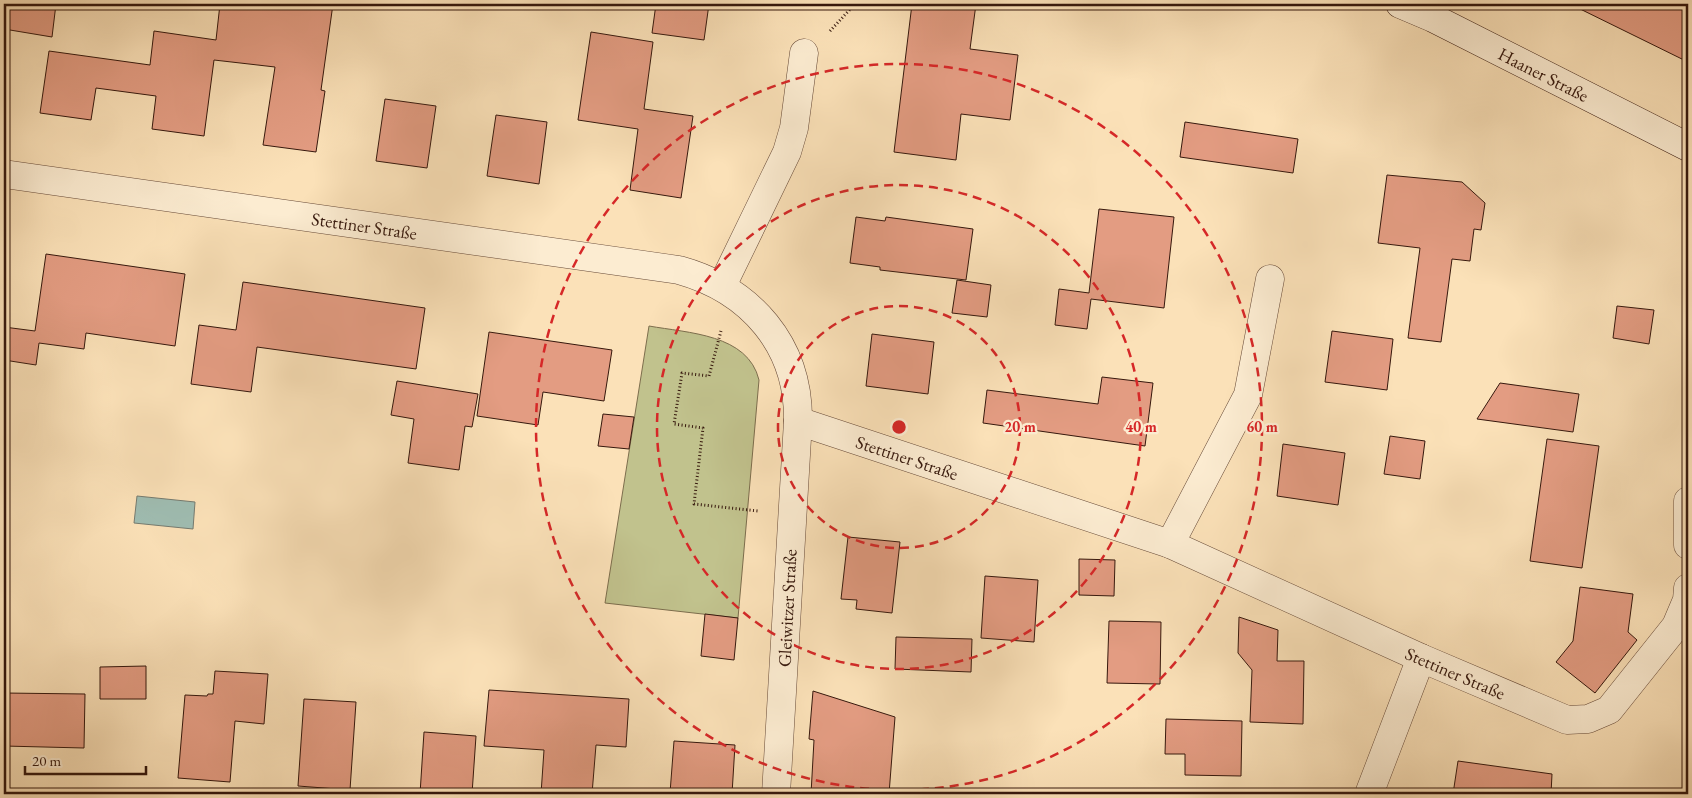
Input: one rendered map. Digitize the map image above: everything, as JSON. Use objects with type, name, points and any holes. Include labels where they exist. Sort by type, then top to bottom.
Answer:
[{"type":"street","name":"Haaner Straße","points":[[1400,4],[1433,18],[1688,147]]},
{"type":"street","points":[[729,291],[787,152],[794,128],[804,53]]},
{"type":"street","name":"Stettiner Straße","points":[[4,174],[679,270],[702,276],[729,291],[770,331],[780,346],[795,380],[798,421],[1170,544],[1421,658],[1567,720],[1588,719],[1609,710],[1676,626],[1687,600],[1688,588]]},
{"type":"street","points":[[1170,544],[1248,394],[1270,279]]},
{"type":"street","name":"Gleiwitzer Straße","points":[[776,794],[798,421]]},
{"type":"street","points":[[1688,501],[1688,545]]},
{"type":"street","points":[[1368,794],[1421,658]]},
{"type":"path","points":[[729,291],[709,376],[682,373],[674,424],[703,428],[694,504],[793,514]]},
{"type":"green space","points":[[649,326],[698,334],[730,345],[743,353],[753,365],[759,380],[738,618],[605,603]]},
{"type":"water","points":[[137,496],[195,502],[193,529],[134,523]]},
{"type":"building","points":[[4,4],[56,4],[52,37],[4,29]]},
{"type":"building","points":[[220,4],[333,4],[321,90],[325,91],[316,152],[263,145],[275,67],[214,60],[204,136],[152,129],[156,96],[96,88],[91,120],[40,113],[49,51],[150,65],[154,31],[216,40]]},
{"type":"building","points":[[656,4],[709,4],[704,40],[652,33]]},
{"type":"building","points":[[912,4],[976,4],[970,49],[1018,55],[1010,120],[961,114],[956,160],[894,152]]},
{"type":"building","points":[[1570,4],[1688,4],[1688,62]]},
{"type":"building","points":[[591,32],[653,42],[644,109],[693,116],[681,198],[630,190],[638,129],[578,120]]},
{"type":"building","points":[[385,99],[436,106],[427,168],[376,161]]},
{"type":"building","points":[[496,115],[547,122],[539,184],[487,176]]},
{"type":"building","points":[[1185,122],[1298,139],[1293,173],[1180,157]]},
{"type":"building","points":[[1387,175],[1462,182],[1485,203],[1481,230],[1474,229],[1470,261],[1452,259],[1441,342],[1408,338],[1420,248],[1378,243]]},
{"type":"building","points":[[1099,209],[1174,217],[1164,308],[1091,299],[1087,329],[1055,325],[1059,289],[1089,293]]},
{"type":"building","points":[[856,217],[885,221],[886,217],[973,229],[966,280],[880,270],[880,267],[850,263]]},
{"type":"building","points":[[46,254],[185,274],[175,346],[86,333],[84,349],[39,343],[36,365],[4,360],[4,327],[35,331]]},
{"type":"building","points":[[957,280],[991,285],[987,317],[952,313]]},
{"type":"building","points":[[243,282],[425,308],[416,369],[257,347],[251,392],[191,384],[199,325],[236,330]]},
{"type":"building","points":[[1617,306],[1654,310],[1649,344],[1613,338]]},
{"type":"building","points":[[1332,331],[1393,339],[1387,390],[1325,382]]},
{"type":"building","points":[[489,332],[612,350],[604,401],[543,392],[538,425],[477,416]]},
{"type":"building","points":[[872,334],[934,342],[928,394],[866,386]]},
{"type":"building","points":[[1102,377],[1153,383],[1145,446],[983,423],[987,390],[1098,404]]},
{"type":"building","points":[[397,381],[478,394],[472,427],[465,426],[459,470],[408,463],[414,419],[391,415]]},
{"type":"building","points":[[1500,383],[1579,394],[1573,432],[1477,419]]},
{"type":"building","points":[[603,414],[634,417],[629,449],[598,446]]},
{"type":"building","points":[[1390,436],[1425,441],[1420,479],[1384,474]]},
{"type":"building","points":[[1547,439],[1599,446],[1582,568],[1530,561]]},
{"type":"building","points":[[1283,444],[1345,453],[1338,505],[1277,496]]},
{"type":"building","points":[[848,537],[900,542],[892,613],[856,609],[857,600],[841,599]]},
{"type":"building","points":[[1079,559],[1115,560],[1114,596],[1079,595]]},
{"type":"building","points":[[985,576],[1038,580],[1034,642],[981,638]]},
{"type":"building","points":[[1580,587],[1633,594],[1628,632],[1637,640],[1595,693],[1556,662],[1573,641]]},
{"type":"building","points":[[705,614],[738,618],[734,660],[701,656]]},
{"type":"building","points":[[1239,617],[1278,630],[1277,661],[1304,661],[1303,724],[1250,722],[1252,670],[1238,653]]},
{"type":"building","points":[[1109,621],[1161,622],[1160,684],[1107,683]]},
{"type":"building","points":[[896,637],[972,639],[971,672],[895,669]]},
{"type":"building","points":[[146,666],[146,699],[100,699],[100,667]]},
{"type":"building","points":[[215,671],[268,674],[264,724],[235,721],[230,782],[178,778],[185,695],[207,696],[208,694],[213,694]]},
{"type":"building","points":[[489,690],[629,699],[626,747],[596,745],[592,794],[541,794],[544,750],[484,746]]},
{"type":"building","points":[[813,691],[895,717],[889,794],[811,794],[814,740],[809,739]]},
{"type":"building","points":[[4,693],[85,694],[84,748],[4,746]]},
{"type":"building","points":[[304,699],[356,702],[350,790],[298,786]]},
{"type":"building","points":[[1166,719],[1242,721],[1241,776],[1185,775],[1185,754],[1165,754]]},
{"type":"building","points":[[424,732],[476,736],[472,794],[420,794]]},
{"type":"building","points":[[674,741],[735,745],[732,794],[670,793]]},
{"type":"building","points":[[1458,761],[1552,774],[1551,794],[1453,794]]}]
